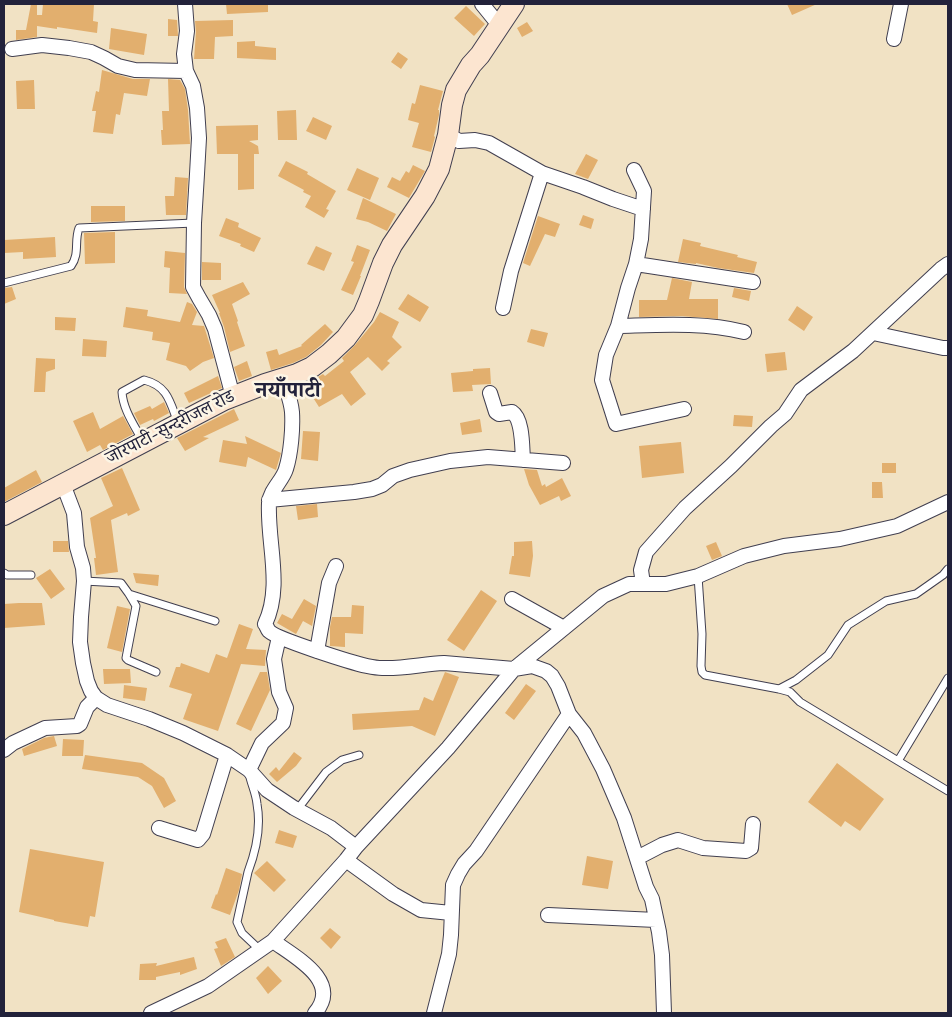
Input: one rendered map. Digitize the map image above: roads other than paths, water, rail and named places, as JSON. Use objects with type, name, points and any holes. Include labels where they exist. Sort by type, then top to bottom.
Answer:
[{"type":"main road","name":"जोरपाटी-सुन्दरीजल रोड","points":[[4,515],[224,400],[312,367],[346,338],[363,316],[370,301],[382,263],[425,196],[439,169],[448,135],[456,90],[471,65],[514,4]]},
{"type":"street","points":[[186,4],[187,31],[184,54],[186,71],[193,86],[197,108],[199,138],[194,223],[193,286],[209,315],[233,397]]},
{"type":"street","points":[[482,4],[499,25]]},
{"type":"street","points":[[894,39],[901,4]]},
{"type":"street","points":[[12,49],[42,45],[69,48],[91,52],[118,66],[135,70],[186,71]]},
{"type":"street","points":[[448,135],[459,141],[475,140],[489,143],[542,173],[643,209]]},
{"type":"street","points":[[634,170],[644,191],[641,239],[636,264],[618,326],[606,355],[602,380],[616,424],[684,409]]},
{"type":"street","points":[[503,308],[511,271],[542,173]]},
{"type":"street","points":[[636,264],[752,282]]},
{"type":"street","points":[[643,584],[641,570],[646,552],[685,508],[785,414],[801,390],[873,333],[948,264]]},
{"type":"street","points":[[618,326],[704,325],[744,332]]},
{"type":"street","points":[[873,333],[948,348]]},
{"type":"street","points":[[283,378],[292,410],[291,437],[286,470],[269,500],[274,584],[271,612],[265,624],[269,632],[317,651],[367,666],[383,668],[412,667],[432,663],[514,669],[532,666],[546,671],[552,676],[570,714],[584,733],[603,769],[624,818],[646,887],[652,899],[662,955],[664,1013]]},
{"type":"street","points":[[490,393],[496,412],[499,414],[512,412],[516,414],[519,421],[523,460]]},
{"type":"street","points":[[269,500],[372,489],[382,485],[393,476],[450,461],[488,457],[563,463]]},
{"type":"street","points":[[63,484],[74,513],[77,547],[83,568],[80,642],[82,663],[87,681],[96,698],[107,705],[149,719],[227,754],[249,770],[267,790],[297,810],[331,828],[356,847]]},
{"type":"street","points":[[151,1013],[208,986],[273,941],[356,847],[448,748],[514,669],[603,596],[629,584],[666,584],[698,576],[750,554],[784,546],[840,539],[897,526],[948,502]]},
{"type":"street","points":[[317,651],[329,583],[336,566]]},
{"type":"street","points":[[512,599],[564,628]]},
{"type":"street","points":[[249,770],[262,743],[283,723],[286,708],[279,692],[274,659],[279,637]]},
{"type":"street","points":[[4,750],[13,742],[45,728],[77,726],[80,724],[88,707],[96,698]]},
{"type":"street","points":[[434,1013],[449,954],[453,885],[458,874],[476,851],[570,714]]},
{"type":"street","points":[[159,828],[198,840],[203,834],[227,754]]},
{"type":"street","points":[[637,858],[662,845],[678,840],[703,848],[746,851],[750,848],[754,824]]},
{"type":"street","points":[[346,860],[393,894],[422,910],[451,913]]},
{"type":"street","points":[[548,915],[656,920]]},
{"type":"street","points":[[273,941],[305,963],[317,976],[324,993],[323,1001],[315,1013]]},
{"type":"lane","points":[[4,283],[71,266],[76,260],[77,233],[79,228],[194,223]]},
{"type":"lane","points":[[143,442],[122,398],[122,392],[130,386],[144,380],[154,382],[166,393],[178,423]]},
{"type":"lane","points":[[779,689],[796,680],[828,655],[848,625],[886,601],[916,594],[943,575],[948,569]]},
{"type":"lane","points":[[4,573],[7,575],[31,575]]},
{"type":"lane","points":[[698,576],[702,634],[702,672],[705,675],[790,692],[800,702],[948,791]]},
{"type":"lane","points":[[84,580],[121,583],[136,606],[126,658],[156,672]]},
{"type":"lane","points":[[129,594],[215,621]]},
{"type":"lane","points":[[898,761],[948,678]]},
{"type":"lane","points":[[297,810],[326,772],[342,760],[359,755]]},
{"type":"lane","points":[[249,770],[260,819],[237,922],[242,933],[260,950]]},
{"type":"district","name":"नयाँपाटी","points":[[288,393]]}]
